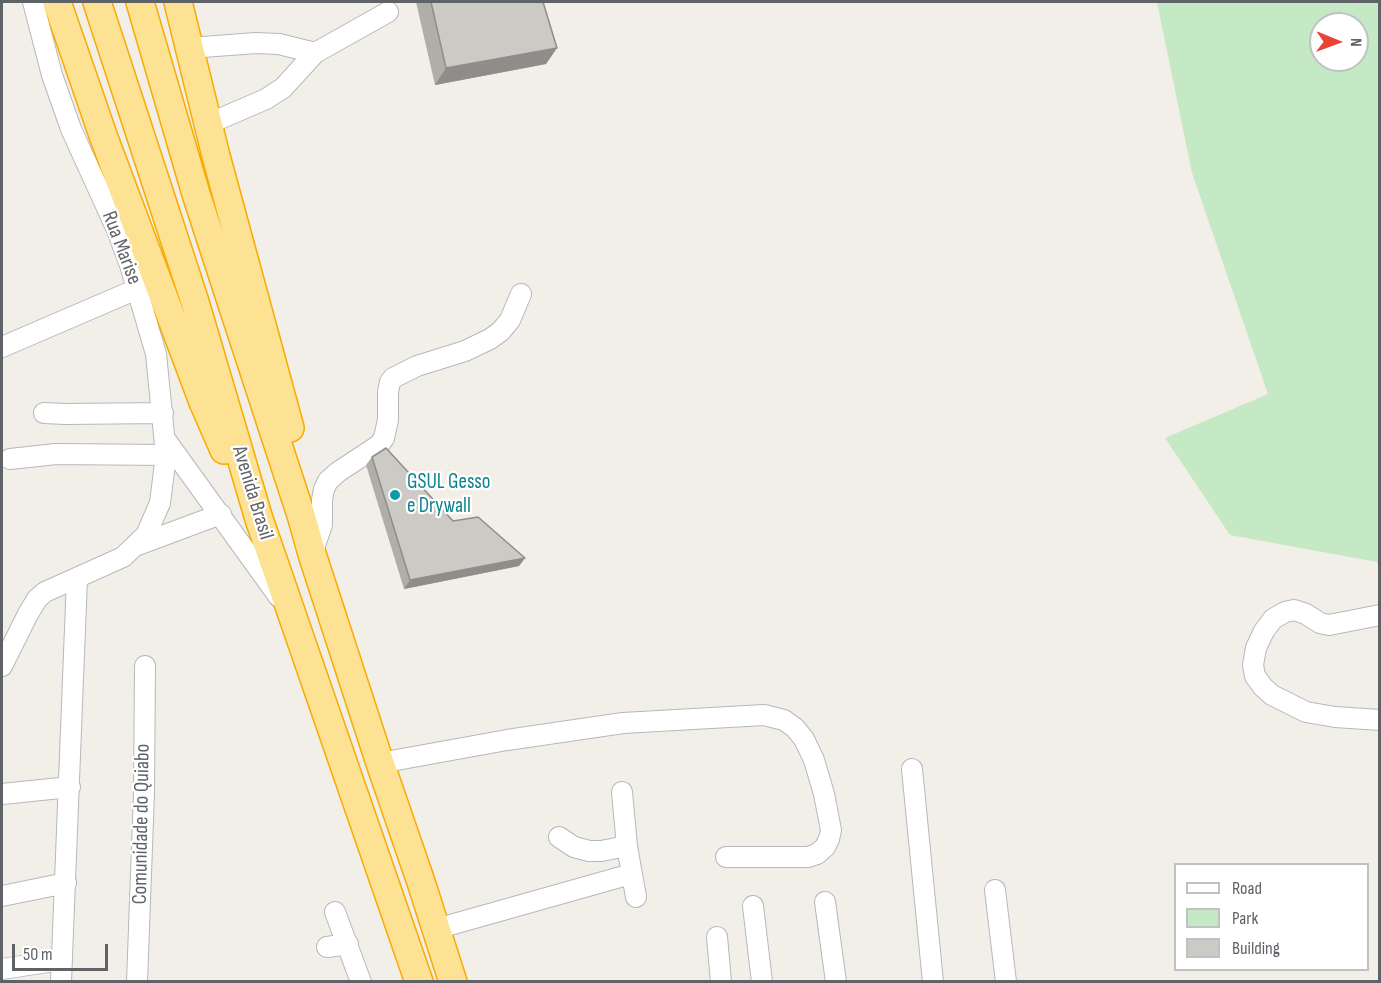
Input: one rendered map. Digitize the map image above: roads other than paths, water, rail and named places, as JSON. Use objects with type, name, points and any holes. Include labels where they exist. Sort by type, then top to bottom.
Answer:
[{"type":"highway","points":[[57,2],[104,138],[215,431],[259,519]]},
{"type":"highway","name":"Avenida Brasil","points":[[97,2],[195,302],[259,519],[419,981]]},
{"type":"highway","name":"Avenida Brasil","points":[[140,2],[196,194],[380,763],[452,977]]},
{"type":"highway","points":[[178,2],[208,124],[289,425],[295,454],[301,515]]},
{"type":"street","name":"Rua Marise","points":[[33,2],[52,75],[71,129],[117,230],[156,354],[166,447],[160,503],[149,529],[138,545]]},
{"type":"street","points":[[208,124],[266,99],[283,88],[315,53],[388,12]]},
{"type":"street","points":[[189,48],[256,42],[279,44],[315,53]]},
{"type":"street","points":[[2,347],[137,289]]},
{"type":"street","points":[[312,554],[322,525],[322,500],[328,481],[379,445],[384,438],[388,420],[388,392],[393,378],[417,366],[465,351],[490,339],[510,320],[521,294]]},
{"type":"street","points":[[156,354],[182,343]]},
{"type":"street","points":[[44,413],[163,413]]},
{"type":"street","points":[[6,457],[166,447],[221,514],[293,617]]},
{"type":"street","points":[[6,457],[26,472]]},
{"type":"street","points":[[2,666],[37,599],[45,592],[123,557],[138,545],[221,514]]},
{"type":"street","points":[[61,981],[77,578]]},
{"type":"street","points":[[1380,615],[1329,625],[1294,610],[1285,612],[1273,619],[1264,631],[1256,648],[1253,665],[1255,676],[1267,691],[1306,712],[1335,717],[1380,720]]},
{"type":"street","name":"Comunidade do Quiabo","points":[[137,981],[144,794],[145,666]]},
{"type":"street","points":[[380,763],[507,740],[623,723],[764,715],[784,720],[804,739],[814,760],[831,830],[829,839],[825,848],[808,857],[726,857]]},
{"type":"street","points":[[912,769],[933,981]]},
{"type":"street","points":[[2,794],[70,787]]},
{"type":"street","points":[[622,792],[627,846],[636,897]]},
{"type":"street","points":[[559,837],[574,847],[589,851],[627,846]]},
{"type":"street","points":[[436,929],[631,874]]},
{"type":"street","points":[[2,896],[66,883]]},
{"type":"street","points":[[994,890],[1005,981]]},
{"type":"street","points":[[825,902],[836,981]]},
{"type":"street","points":[[753,906],[762,981]]},
{"type":"street","points":[[335,912],[361,981]]},
{"type":"street","points":[[717,938],[721,981]]},
{"type":"street","points":[[327,947],[348,944]]},
{"type":"street","points":[[2,969],[61,960]]},
{"type":"place","name":"GSUL Gesso e Drywall","points":[[395,495]]}]
